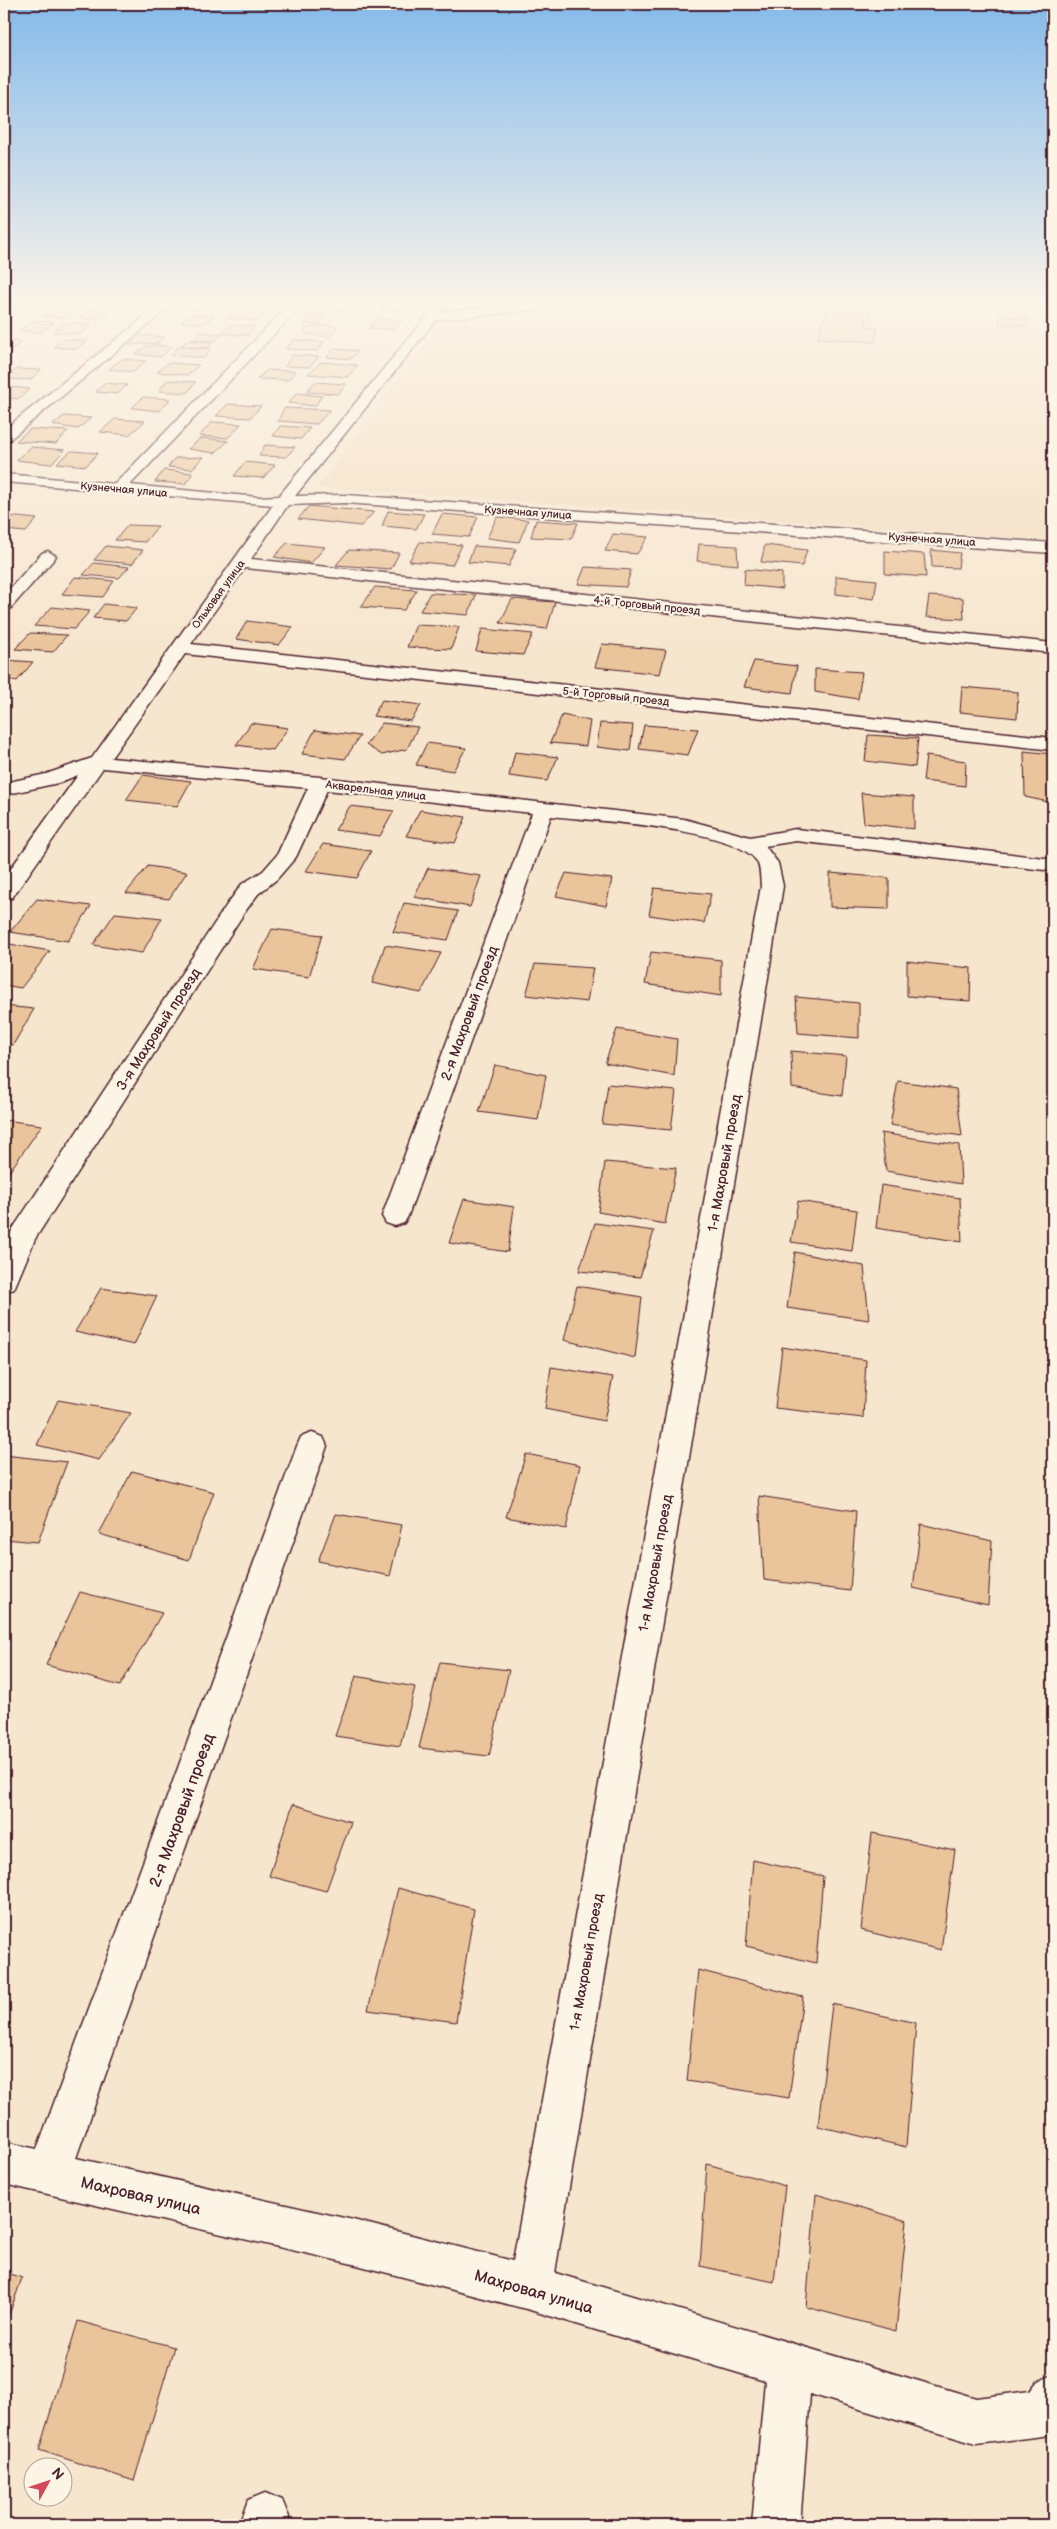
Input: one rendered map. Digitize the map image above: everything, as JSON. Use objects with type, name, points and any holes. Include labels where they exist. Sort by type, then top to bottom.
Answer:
[{"type":"street","points":[[4,437],[26,419]]},
{"type":"street","points":[[118,489],[186,419]]},
{"type":"street","name":"Ольховая улица","points":[[4,893],[178,648],[241,563],[283,501],[349,419]]},
{"type":"street","name":"Кузнечная улица","points":[[4,478],[118,489],[283,501],[345,499],[1053,548]]},
{"type":"street","points":[[4,605],[48,556]]},
{"type":"street","name":"4-й Торговый проезд","points":[[241,563],[1053,648]]},
{"type":"street","name":"5-й Торговый проезд","points":[[178,648],[1053,744]]},
{"type":"street","name":"Акварельная улица","points":[[4,789],[51,779],[97,762],[320,783],[543,811],[684,825],[717,832],[749,844]]},
{"type":"street","name":"3-я Махровый проезд","points":[[4,1282],[22,1237],[234,911],[250,889],[270,875],[286,857],[320,783]]},
{"type":"street","name":"2-я Махровый проезд","points":[[395,1216],[543,811]]},
{"type":"street","points":[[749,844],[771,838],[796,835],[1053,865]]},
{"type":"street","name":"1-я Махровый проезд","points":[[530,2288],[772,886],[767,861],[749,844]]},
{"type":"street","name":"2-я Махровый проезд","points":[[50,2174],[312,1446]]},
{"type":"street","name":"Махровая улица","points":[[4,2163],[352,2242],[530,2288],[976,2421],[1042,2413],[1053,2398]]},
{"type":"street","points":[[776,2525],[790,2366]]},
{"type":"shaded area","points":[[370,419],[1053,419],[1053,540],[318,487]]},
{"type":"building","points":[[60,419],[90,419],[78,429],[52,425]]},
{"type":"building","points":[[115,419],[145,421],[129,435],[100,432]]},
{"type":"building","points":[[279,419],[322,419],[317,424],[278,421]]},
{"type":"building","points":[[212,422],[241,424],[228,438],[199,436]]},
{"type":"building","points":[[280,426],[310,428],[301,439],[273,436]]},
{"type":"building","points":[[30,429],[68,431],[56,444],[16,441]]},
{"type":"building","points":[[201,438],[228,441],[215,453],[188,449]]},
{"type":"building","points":[[265,445],[295,447],[286,457],[259,456]]},
{"type":"building","points":[[31,447],[65,450],[51,464],[16,460]]},
{"type":"building","points":[[71,451],[98,453],[86,466],[57,463]]},
{"type":"building","points":[[203,457],[192,469],[168,467],[175,458]]},
{"type":"building","points":[[245,462],[275,465],[263,478],[234,476]]},
{"type":"building","points":[[164,470],[193,473],[185,484],[155,482]]},
{"type":"building","points":[[309,506],[374,512],[361,526],[298,519]]},
{"type":"building","points":[[388,511],[424,514],[416,529],[382,526]]},
{"type":"building","points":[[442,514],[478,517],[469,537],[432,534]]},
{"type":"building","points":[[7,516],[37,519],[26,532],[4,530],[4,519]]},
{"type":"building","points":[[497,517],[528,520],[519,542],[487,538]]},
{"type":"building","points":[[536,520],[578,523],[571,539],[531,537]]},
{"type":"building","points":[[128,525],[158,526],[145,542],[115,540]]},
{"type":"building","points":[[613,534],[648,537],[637,554],[605,551]]},
{"type":"building","points":[[420,542],[462,545],[452,565],[409,561]]},
{"type":"building","points":[[287,543],[325,547],[311,563],[274,557]]},
{"type":"building","points":[[699,544],[737,546],[738,565],[697,561]]},
{"type":"building","points":[[765,545],[807,550],[802,566],[761,562]]},
{"type":"building","points":[[106,546],[143,550],[132,564],[94,560]]},
{"type":"building","points":[[474,546],[516,549],[509,566],[468,562]]},
{"type":"building","points":[[349,550],[399,553],[391,569],[336,565]]},
{"type":"building","points":[[931,550],[960,553],[958,568],[932,567]]},
{"type":"building","points":[[885,551],[924,554],[926,577],[885,574]]},
{"type":"building","points":[[94,563],[129,567],[119,578],[83,575]]},
{"type":"building","points":[[585,567],[631,570],[626,587],[578,584]]},
{"type":"building","points":[[745,569],[782,573],[782,589],[744,585]]},
{"type":"building","points":[[836,576],[877,580],[874,599],[836,594]]},
{"type":"building","points":[[75,577],[114,581],[103,597],[62,594]]},
{"type":"building","points":[[375,587],[417,590],[404,610],[361,607]]},
{"type":"building","points":[[430,593],[476,595],[468,615],[420,611]]},
{"type":"building","points":[[929,596],[963,598],[964,619],[926,617]]},
{"type":"building","points":[[512,599],[555,602],[547,629],[500,623]]},
{"type":"building","points":[[104,604],[137,608],[126,621],[93,618]]},
{"type":"building","points":[[52,607],[90,611],[74,629],[34,626]]},
{"type":"building","points":[[247,621],[293,627],[279,645],[236,639]]},
{"type":"building","points":[[416,625],[459,627],[451,649],[407,647]]},
{"type":"building","points":[[482,629],[533,634],[523,655],[476,651]]},
{"type":"building","points":[[30,633],[67,635],[53,652],[15,649]]},
{"type":"building","points":[[602,644],[666,650],[660,674],[595,667]]},
{"type":"building","points":[[4,660],[33,662],[17,681],[4,679]]},
{"type":"building","points":[[754,661],[797,666],[792,693],[744,687]]},
{"type":"building","points":[[815,669],[862,672],[858,699],[815,692]]},
{"type":"building","points":[[962,687],[1018,692],[1017,718],[960,712]]},
{"type":"building","points":[[382,700],[421,705],[411,721],[373,716]]},
{"type":"building","points":[[562,715],[590,721],[586,746],[550,743]]},
{"type":"building","points":[[251,723],[288,728],[273,750],[236,745]]},
{"type":"building","points":[[382,723],[418,727],[407,749],[382,755],[366,745]]},
{"type":"building","points":[[600,723],[633,725],[630,751],[597,747]]},
{"type":"building","points":[[644,725],[698,729],[688,755],[639,749]]},
{"type":"building","points":[[315,730],[360,736],[345,759],[302,754]]},
{"type":"building","points":[[868,735],[918,738],[915,767],[865,761]]},
{"type":"building","points":[[427,743],[466,748],[453,771],[416,765]]},
{"type":"building","points":[[1024,751],[1053,754],[1053,803],[1025,797]]},
{"type":"building","points":[[515,752],[558,757],[547,781],[509,776]]},
{"type":"building","points":[[926,756],[966,761],[965,786],[923,781]]},
{"type":"building","points":[[143,775],[191,781],[177,806],[126,800]]},
{"type":"building","points":[[861,793],[914,797],[914,829],[864,823]]},
{"type":"building","points":[[350,806],[394,811],[380,836],[335,830]]},
{"type":"building","points":[[420,810],[466,817],[455,843],[406,836]]},
{"type":"building","points":[[323,844],[371,851],[357,878],[306,871]]},
{"type":"building","points":[[148,866],[187,872],[169,899],[126,893]]},
{"type":"building","points":[[428,868],[481,876],[470,907],[414,897]]},
{"type":"building","points":[[566,873],[612,879],[606,906],[556,896]]},
{"type":"building","points":[[830,873],[889,878],[889,909],[830,907]]},
{"type":"building","points":[[654,888],[711,894],[704,923],[649,915]]},
{"type":"building","points":[[37,899],[91,906],[68,941],[10,932]]},
{"type":"building","points":[[404,903],[458,911],[448,940],[393,932]]},
{"type":"building","points":[[115,913],[162,918],[142,953],[93,945]]},
{"type":"building","points":[[272,929],[322,935],[309,977],[253,969]]},
{"type":"building","points":[[4,943],[50,951],[21,988],[4,985]]},
{"type":"building","points":[[385,945],[441,953],[421,993],[372,983]]},
{"type":"building","points":[[651,952],[721,960],[721,996],[645,984]]},
{"type":"building","points":[[907,961],[971,968],[970,1001],[907,996]]},
{"type":"building","points":[[535,964],[593,968],[587,1002],[526,995]]},
{"type":"building","points":[[796,997],[859,1003],[859,1038],[798,1033]]},
{"type":"building","points":[[4,1006],[34,1009],[13,1045],[4,1044]]},
{"type":"building","points":[[617,1029],[677,1039],[674,1076],[605,1063]]},
{"type":"building","points":[[791,1051],[846,1056],[842,1096],[792,1088]]},
{"type":"building","points":[[495,1065],[546,1075],[538,1120],[479,1112]]},
{"type":"building","points":[[898,1081],[956,1089],[962,1136],[890,1125]]},
{"type":"building","points":[[608,1084],[676,1091],[671,1130],[602,1124]]},
{"type":"building","points":[[4,1120],[42,1125],[5,1178],[4,1178]]},
{"type":"building","points":[[881,1133],[959,1145],[961,1184],[886,1171]]},
{"type":"building","points":[[605,1162],[676,1168],[665,1224],[598,1212]]},
{"type":"building","points":[[881,1185],[960,1198],[962,1242],[876,1228]]},
{"type":"building","points":[[464,1199],[514,1207],[508,1252],[449,1243]]},
{"type":"building","points":[[798,1201],[857,1210],[852,1251],[791,1242]]},
{"type":"building","points":[[595,1223],[654,1231],[640,1277],[579,1271]]},
{"type":"building","points":[[795,1252],[864,1266],[869,1320],[787,1308]]},
{"type":"building","points":[[577,1286],[642,1297],[635,1358],[564,1340]]},
{"type":"building","points":[[101,1288],[157,1296],[134,1345],[75,1332]]},
{"type":"building","points":[[782,1347],[866,1360],[863,1418],[775,1408]]},
{"type":"building","points":[[551,1367],[613,1377],[604,1421],[545,1409]]},
{"type":"building","points":[[58,1400],[131,1413],[99,1460],[37,1445]]},
{"type":"building","points":[[526,1454],[580,1465],[566,1529],[506,1517]]},
{"type":"building","points":[[4,1455],[67,1462],[38,1542],[4,1539]]},
{"type":"building","points":[[132,1471],[214,1492],[189,1560],[99,1534]]},
{"type":"building","points":[[759,1496],[856,1511],[850,1591],[764,1580]]},
{"type":"building","points":[[336,1514],[402,1525],[390,1576],[318,1561]]},
{"type":"building","points":[[921,1524],[992,1541],[988,1605],[913,1588]]},
{"type":"building","points":[[80,1592],[162,1613],[120,1686],[46,1665]]},
{"type":"building","points":[[440,1662],[509,1670],[489,1756],[419,1748]]},
{"type":"building","points":[[356,1676],[415,1687],[400,1746],[335,1736]]},
{"type":"building","points":[[293,1804],[351,1822],[326,1891],[269,1876]]},
{"type":"building","points":[[872,1833],[955,1850],[941,1950],[861,1930]]},
{"type":"building","points":[[753,1860],[823,1876],[816,1963],[746,1946]]},
{"type":"building","points":[[398,1888],[474,1909],[456,2022],[368,2010]]},
{"type":"building","points":[[698,1970],[803,1997],[789,2098],[687,2081]]},
{"type":"building","points":[[832,2004],[916,2023],[906,2147],[818,2126]]},
{"type":"building","points":[[707,2164],[785,2186],[774,2282],[700,2266]]},
{"type":"building","points":[[816,2194],[907,2221],[896,2331],[806,2307]]},
{"type":"building","points":[[4,2272],[22,2278],[4,2329]]},
{"type":"building","points":[[78,2321],[174,2347],[134,2481],[72,2461],[72,2456],[57,2456],[39,2450]]}]
